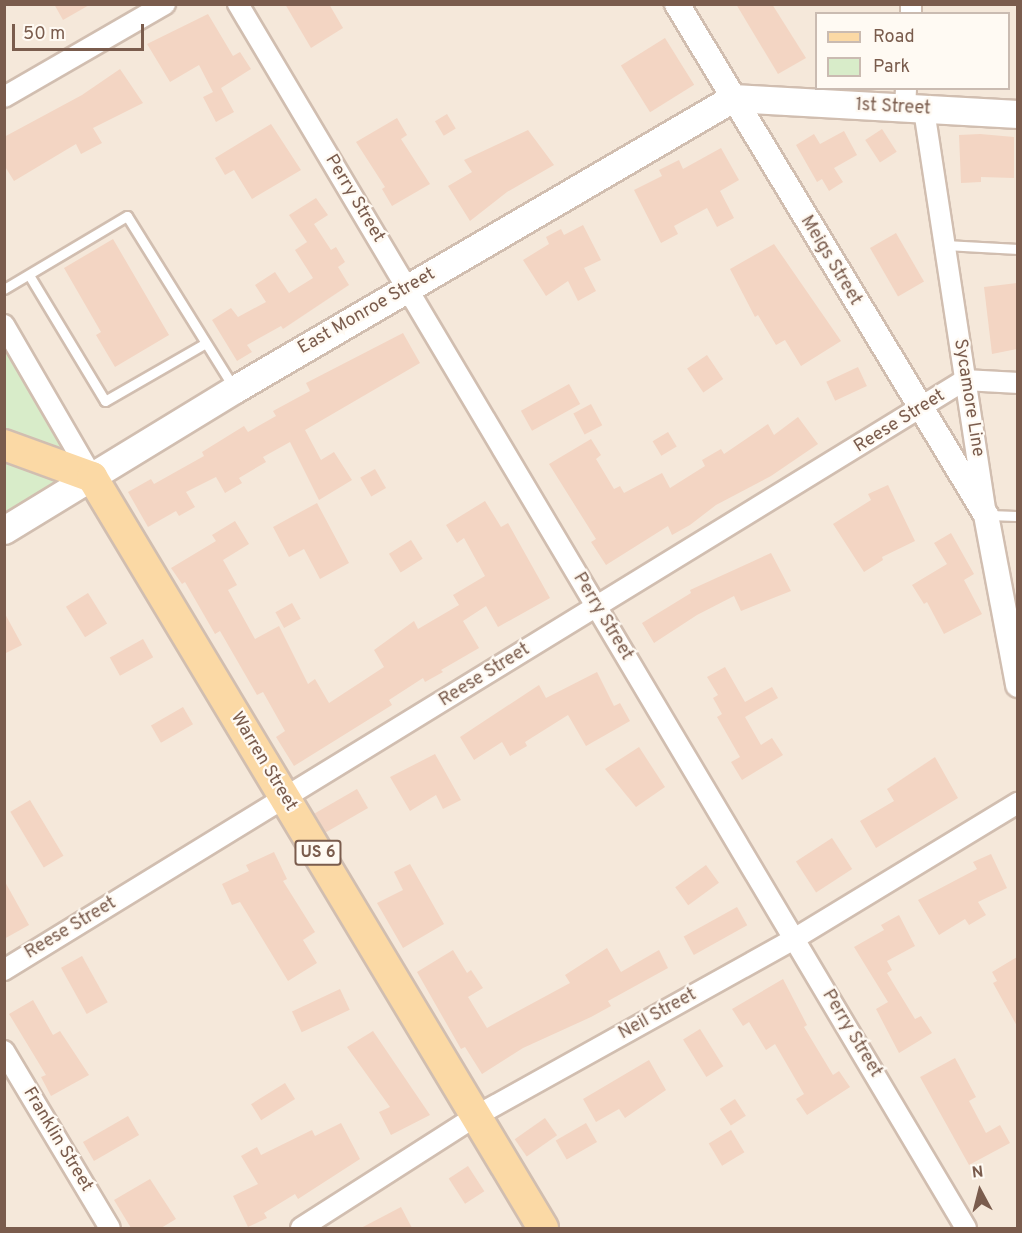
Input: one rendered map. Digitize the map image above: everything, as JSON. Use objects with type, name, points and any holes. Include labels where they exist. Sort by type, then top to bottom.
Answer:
[{"type":"main road","name":"East Monroe Street","points":[[4,530],[235,389],[733,98]]},
{"type":"main road","name":"1st Street","points":[[733,98],[912,102],[1017,114]]},
{"type":"main road","points":[[4,445],[92,477]]},
{"type":"main road","name":"Warren Street","points":[[92,477],[543,1228]]},
{"type":"street","points":[[4,97],[165,4]]},
{"type":"street","name":"Perry Street","points":[[238,4],[966,1228]]},
{"type":"street","name":"Meigs Street","points":[[677,4],[920,410],[986,515]]},
{"type":"street","name":"Sycamore Line","points":[[912,102],[945,245],[986,515],[1014,650],[1017,685]]},
{"type":"street","name":"Warren Street","points":[[4,325],[92,477]]},
{"type":"street","points":[[965,380],[1017,383]]},
{"type":"street","name":"Reese Street","points":[[4,970],[920,410],[965,380]]},
{"type":"street","name":"Neil Street","points":[[301,1228],[476,1116],[794,939],[1017,803]]},
{"type":"street","name":"Franklin Street","points":[[4,1051],[110,1228]]},
{"type":"lane","points":[[4,289],[127,216],[235,389]]},
{"type":"lane","points":[[945,245],[1017,249]]},
{"type":"lane","points":[[29,275],[105,401],[206,343]]},
{"type":"lane","points":[[986,515],[1017,516]]},
{"type":"shaded area","points":[[5,5],[1017,5],[1017,1228],[5,1228]]},
{"type":"green space","points":[[4,349],[76,472],[4,517]]},
{"type":"building","points":[[54,4],[91,4],[63,20]]},
{"type":"building","points":[[285,4],[329,4],[343,28],[311,48]]},
{"type":"building","points":[[736,4],[772,4],[806,58],[778,74]]},
{"type":"building","points":[[208,14],[233,56],[240,52],[251,69],[221,88],[234,112],[216,122],[203,97],[213,92],[199,65],[170,82],[147,44]]},
{"type":"building","points":[[665,38],[694,85],[650,112],[621,66]]},
{"type":"building","points":[[120,69],[143,103],[93,128],[102,143],[81,154],[76,144],[14,181],[4,165],[4,137],[82,95]]},
{"type":"building","points":[[447,114],[456,129],[444,136],[435,121]]},
{"type":"building","points":[[397,118],[407,135],[401,139],[430,184],[392,206],[382,189],[385,187],[356,142]]},
{"type":"building","points":[[271,124],[301,170],[252,199],[234,170],[225,175],[215,158]]},
{"type":"building","points":[[882,129],[897,152],[880,163],[865,140]]},
{"type":"building","points":[[528,130],[554,165],[507,192],[470,221],[448,186],[472,172],[464,160]]},
{"type":"building","points":[[844,131],[857,155],[834,168],[843,182],[829,191],[822,179],[817,182],[796,145],[814,134],[820,144]]},
{"type":"building","points":[[959,135],[1014,137],[1014,178],[981,177],[981,182],[961,183]]},
{"type":"building","points":[[721,148],[739,180],[720,191],[734,218],[717,227],[707,208],[674,226],[678,234],[661,243],[634,190],[662,176],[659,170],[679,160],[683,169]]},
{"type":"building","points":[[316,198],[328,215],[314,224],[331,250],[336,247],[345,262],[338,267],[349,285],[283,329],[281,326],[247,345],[252,352],[237,361],[212,320],[231,308],[238,317],[266,302],[255,285],[275,272],[289,293],[313,278],[295,250],[307,242],[289,215]]},
{"type":"building","points":[[583,225],[601,260],[584,268],[596,291],[578,301],[568,281],[546,296],[523,260],[549,244],[546,237],[561,229],[564,235]]},
{"type":"building","points":[[896,233],[924,281],[898,296],[870,248]]},
{"type":"building","points":[[113,239],[169,335],[115,367],[96,335],[101,332],[64,268]]},
{"type":"building","points":[[774,244],[841,341],[801,366],[785,340],[776,345],[758,315],[755,317],[730,269]]},
{"type":"building","points":[[1017,283],[1017,349],[992,354],[984,287]]},
{"type":"building","points":[[403,333],[420,363],[305,430],[321,460],[334,452],[352,480],[319,500],[290,442],[263,457],[266,462],[239,478],[242,483],[225,493],[216,477],[186,492],[195,507],[179,516],[176,511],[148,527],[128,492],[151,479],[154,484],[204,456],[202,452],[244,426],[248,432],[276,416],[273,411],[310,391],[306,383]]},
{"type":"building","points":[[707,355],[723,379],[703,392],[687,368]]},
{"type":"building","points":[[858,367],[867,386],[835,401],[826,382]]},
{"type":"building","points":[[569,384],[580,404],[532,431],[521,411]]},
{"type":"building","points":[[591,404],[602,425],[585,435],[573,413]]},
{"type":"building","points":[[798,417],[818,444],[771,476],[716,505],[690,525],[672,535],[668,526],[606,565],[591,542],[596,539],[549,464],[591,439],[601,455],[596,459],[614,489],[620,486],[624,493],[662,473],[670,488],[705,466],[702,460],[721,449],[724,454],[768,424],[774,435]]},
{"type":"building","points":[[668,432],[677,447],[661,456],[653,441]]},
{"type":"building","points":[[375,469],[386,488],[371,497],[360,478]]},
{"type":"building","points":[[888,485],[915,541],[882,557],[883,560],[864,572],[833,524],[871,500],[868,494]]},
{"type":"building","points":[[485,501],[501,527],[508,523],[550,598],[498,627],[486,606],[463,621],[479,648],[425,682],[423,678],[389,700],[392,705],[294,766],[276,737],[285,731],[263,692],[257,695],[220,631],[215,634],[185,582],[182,584],[171,568],[216,541],[212,535],[235,521],[249,544],[223,560],[237,585],[228,590],[255,639],[279,626],[308,684],[315,679],[329,703],[384,667],[374,650],[414,621],[418,629],[459,605],[453,595],[485,576],[464,538],[457,543],[446,525]]},
{"type":"building","points":[[317,503],[349,563],[320,579],[304,549],[289,557],[273,527]]},
{"type":"building","points":[[951,533],[974,574],[964,580],[982,614],[944,634],[927,602],[924,604],[912,585],[947,564],[934,543]]},
{"type":"building","points":[[411,540],[423,559],[401,572],[389,554]]},
{"type":"building","points":[[771,553],[791,591],[741,611],[734,596],[697,615],[654,643],[642,623],[691,593],[690,590]]},
{"type":"building","points":[[88,593],[107,624],[85,637],[66,607]]},
{"type":"building","points":[[292,603],[301,619],[284,628],[275,612]]},
{"type":"building","points":[[4,612],[22,645],[4,654]]},
{"type":"building","points":[[143,639],[153,657],[120,676],[110,657]]},
{"type":"building","points":[[725,667],[745,702],[772,687],[778,698],[745,717],[761,745],[772,738],[783,755],[742,780],[731,762],[740,757],[717,717],[722,714],[713,698],[718,695],[707,677]]},
{"type":"building","points":[[597,672],[614,706],[620,703],[630,721],[586,746],[568,715],[525,742],[527,746],[510,756],[502,742],[474,760],[460,737],[539,685],[546,698]]},
{"type":"building","points":[[183,707],[193,724],[161,743],[151,726]]},
{"type":"building","points":[[639,747],[665,787],[636,807],[605,769]]},
{"type":"building","points":[[435,754],[461,800],[443,809],[436,795],[410,811],[390,777]]},
{"type":"building","points":[[935,757],[958,798],[876,848],[860,821],[894,801],[887,789]]},
{"type":"building","points":[[357,789],[368,808],[326,833],[315,814]]},
{"type":"building","points":[[30,800],[63,856],[44,868],[10,812]]},
{"type":"building","points":[[832,838],[852,869],[816,892],[796,861]]},
{"type":"building","points":[[274,852],[287,879],[283,881],[315,932],[303,940],[317,963],[288,981],[240,902],[232,905],[222,884],[249,871],[246,865]]},
{"type":"building","points":[[991,854],[1007,888],[978,902],[986,915],[969,925],[965,919],[939,935],[918,900],[977,869],[973,862]]},
{"type":"building","points":[[410,864],[444,924],[403,948],[377,903],[403,890],[394,872]]},
{"type":"building","points":[[706,865],[719,883],[688,905],[675,887]]},
{"type":"building","points":[[4,880],[29,925],[4,939]]},
{"type":"building","points":[[737,907],[747,925],[694,955],[684,937]]},
{"type":"building","points":[[899,915],[915,946],[887,961],[892,970],[887,973],[915,1019],[921,1016],[932,1033],[899,1053],[876,1009],[888,1002],[854,947],[884,930],[881,925]]},
{"type":"building","points":[[607,948],[621,972],[659,950],[668,968],[608,1001],[611,1006],[523,1048],[482,1074],[465,1047],[461,1049],[417,972],[453,950],[467,973],[471,970],[483,988],[468,997],[487,1028],[570,983],[565,975]]},
{"type":"building","points":[[82,956],[108,1002],[87,1014],[61,968]]},
{"type":"building","points":[[1017,957],[1017,1026],[993,983],[997,981],[992,972]]},
{"type":"building","points":[[783,979],[807,1025],[804,1027],[833,1075],[839,1071],[850,1087],[807,1115],[796,1099],[804,1094],[775,1044],[766,1050],[749,1022],[743,1026],[732,1009]]},
{"type":"building","points":[[340,989],[350,1010],[302,1032],[292,1011]]},
{"type":"building","points":[[33,1000],[53,1035],[60,1031],[89,1075],[51,1096],[41,1077],[46,1075],[9,1014]]},
{"type":"building","points":[[700,1029],[723,1066],[706,1077],[683,1040]]},
{"type":"building","points":[[373,1031],[430,1115],[391,1135],[379,1112],[390,1107],[347,1047]]},
{"type":"building","points":[[955,1058],[976,1097],[969,1101],[986,1133],[1000,1125],[1010,1143],[969,1165],[920,1077]]},
{"type":"building","points":[[649,1060],[666,1090],[625,1118],[619,1109],[596,1122],[583,1099]]},
{"type":"building","points":[[285,1083],[295,1099],[261,1120],[251,1104]]},
{"type":"building","points":[[735,1099],[746,1116],[731,1126],[720,1109]]},
{"type":"building","points":[[128,1116],[139,1135],[94,1161],[83,1142]]},
{"type":"building","points":[[545,1118],[557,1135],[527,1156],[515,1139]]},
{"type":"building","points":[[341,1123],[360,1159],[298,1199],[295,1194],[264,1213],[267,1218],[248,1227],[233,1196],[258,1184],[241,1156],[257,1147],[261,1155],[312,1130],[315,1136]]},
{"type":"building","points":[[586,1123],[597,1142],[567,1160],[556,1140]]},
{"type":"building","points":[[731,1130],[744,1152],[722,1166],[709,1143]]},
{"type":"building","points":[[468,1166],[484,1191],[465,1204],[449,1179]]},
{"type":"building","points":[[150,1179],[176,1219],[161,1228],[131,1228],[114,1200]]},
{"type":"building","points":[[401,1207],[412,1228],[361,1228]]}]
